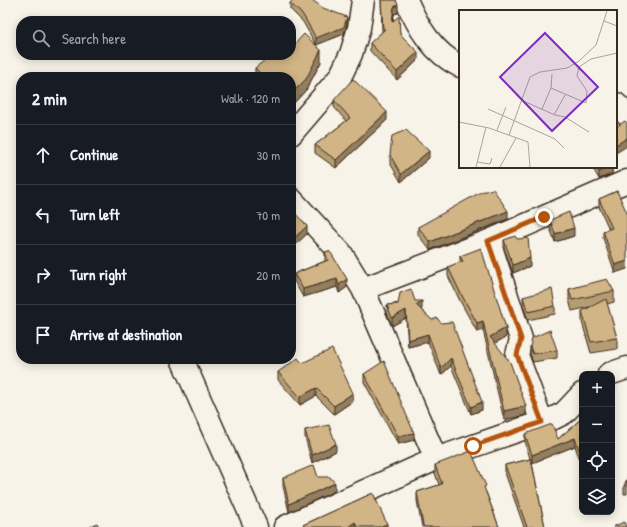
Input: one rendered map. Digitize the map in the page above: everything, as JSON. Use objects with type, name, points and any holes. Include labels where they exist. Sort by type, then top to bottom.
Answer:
[{"type":"street","points":[[296,128],[340,77],[351,54],[364,0]]},
{"type":"street","points":[[406,0],[412,14],[428,39],[446,59],[459,66]]},
{"type":"street","points":[[617,105],[627,115]]},
{"type":"street","points":[[363,289],[488,241],[627,181]]},
{"type":"street","points":[[296,204],[341,253],[363,289],[436,459]]},
{"type":"street","points":[[488,241],[521,339],[517,355],[542,422]]},
{"type":"street","points":[[184,364],[256,527]]},
{"type":"street","points":[[615,372],[627,368]]},
{"type":"street","points":[[284,527],[436,459],[564,413],[579,397]]},
{"type":"building","points":[[293,0],[312,0],[323,8],[347,17],[344,27],[316,38],[303,15],[290,3]]},
{"type":"building","points":[[381,0],[396,0],[398,5],[394,7],[392,22],[399,16],[400,34],[418,52],[397,72],[370,43],[385,29],[383,29]]},
{"type":"building","points":[[304,34],[321,50],[306,79],[296,89],[296,72],[259,72],[255,68],[265,60],[296,60],[296,43]]},
{"type":"building","points":[[353,79],[387,112],[336,160],[315,145],[350,118],[334,100]]},
{"type":"building","points":[[625,121],[627,123],[627,138],[617,144],[617,126]]},
{"type":"building","points":[[406,130],[429,151],[401,174],[390,155],[392,136]]},
{"type":"building","points":[[597,168],[608,168],[599,172]]},
{"type":"building","points":[[493,189],[508,211],[430,242],[418,227],[481,192]]},
{"type":"building","points":[[617,191],[627,213],[627,261],[615,265],[603,231],[612,228],[599,199]]},
{"type":"building","points":[[569,212],[574,228],[555,234],[550,220]]},
{"type":"building","points":[[296,214],[307,226],[296,236]]},
{"type":"building","points":[[515,236],[517,239],[528,238],[530,258],[513,265],[504,240]]},
{"type":"building","points":[[481,248],[506,328],[490,337],[510,362],[526,406],[504,411],[483,321],[477,323],[448,267],[463,261],[460,256]]},
{"type":"building","points":[[329,251],[331,253],[347,279],[339,285],[337,279],[303,289],[296,277],[296,273],[328,260],[325,252]]},
{"type":"building","points":[[607,279],[614,291],[572,300],[569,289]]},
{"type":"building","points":[[411,289],[415,301],[422,301],[416,305],[432,320],[437,318],[441,323],[452,322],[482,402],[471,407],[451,358],[441,368],[428,334],[408,340],[406,310],[392,318],[387,305],[398,304],[400,293]]},
{"type":"building","points":[[552,289],[555,306],[528,312],[523,297]]},
{"type":"building","points":[[606,299],[617,338],[591,342],[582,311]]},
{"type":"building","points":[[550,330],[557,350],[533,354],[530,347],[532,338]]},
{"type":"building","points":[[332,349],[353,393],[334,406],[316,388],[300,397],[278,372],[289,364],[296,364],[296,359],[298,358],[302,363]]},
{"type":"building","points":[[384,361],[414,433],[398,436],[364,374]]},
{"type":"building","points":[[579,421],[579,449],[575,438],[532,455],[525,434],[552,424],[558,439]]},
{"type":"building","points":[[329,425],[336,444],[312,455],[305,430]]},
{"type":"building","points":[[471,451],[486,486],[484,487],[499,527],[424,527],[417,492],[442,484],[435,465]]},
{"type":"building","points":[[531,459],[545,527],[527,527],[505,465]]},
{"type":"building","points":[[314,465],[318,477],[330,477],[335,483],[289,504],[283,478]]},
{"type":"building","points":[[627,479],[627,486],[624,486]]},
{"type":"building","points":[[373,493],[387,524],[379,527],[357,527],[355,522],[348,527],[305,527],[303,525]]},
{"type":"building","points":[[624,522],[626,527],[613,527]]},
{"type":"building","points":[[97,523],[99,527],[90,527]]},
{"type":"route","points":[[473,446],[542,422],[517,355],[517,350],[521,339],[488,241],[544,217]]}]
